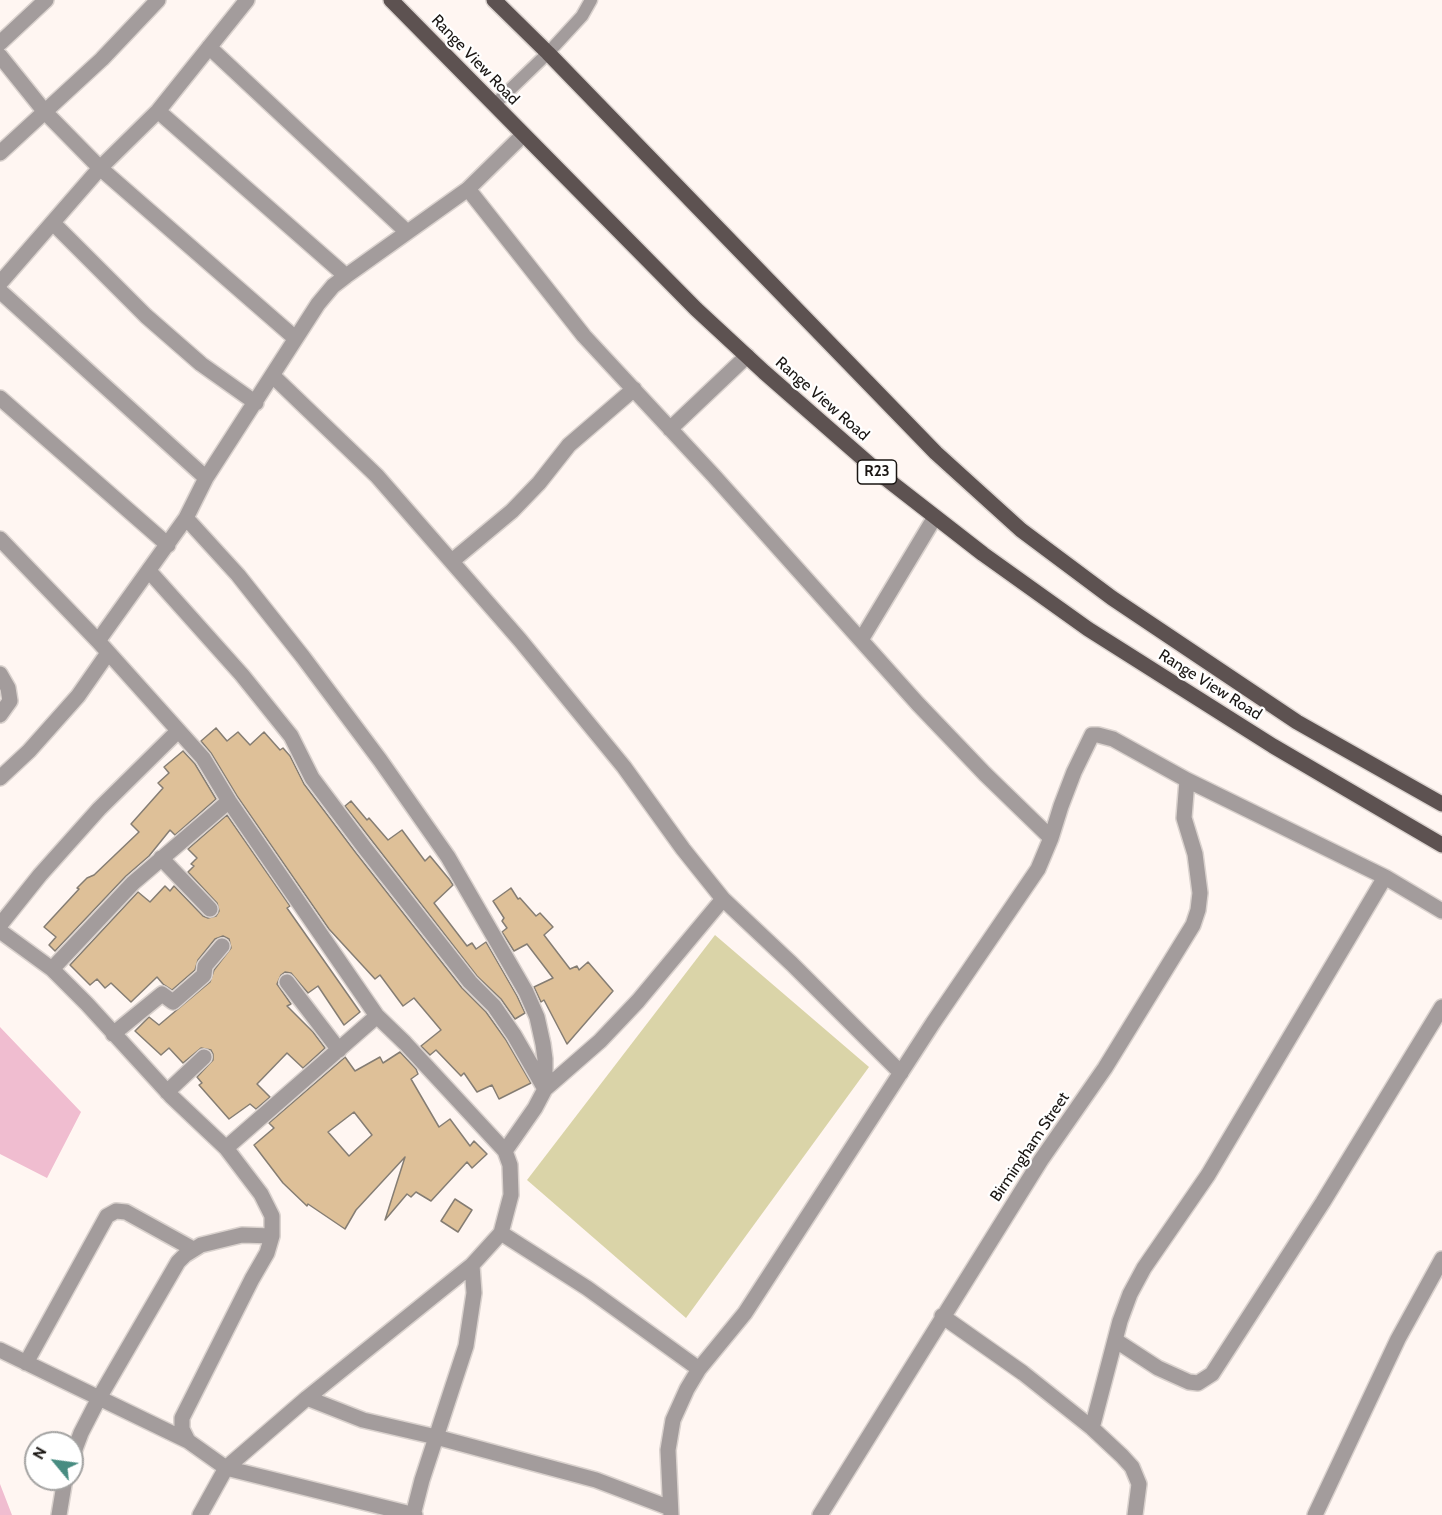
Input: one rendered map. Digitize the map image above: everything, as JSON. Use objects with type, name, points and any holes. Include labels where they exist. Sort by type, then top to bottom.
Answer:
[{"type":"main road","name":"Range View Road","points":[[391,0],[696,309],[884,477],[1088,629],[1273,746],[1442,845]]},
{"type":"main road","name":"Range View Road","points":[[494,0],[936,453],[1021,530],[1112,598],[1297,723],[1442,804]]},
{"type":"street","points":[[0,44],[46,0]]},
{"type":"street","points":[[0,153],[102,59],[158,0]]},
{"type":"street","points":[[0,282],[100,168],[158,111],[247,0]]},
{"type":"street","points":[[209,47],[407,232]]},
{"type":"street","points":[[0,56],[45,112],[100,168],[295,338]]},
{"type":"street","points":[[158,111],[346,276]]},
{"type":"street","points":[[0,778],[29,751],[78,696],[103,647],[149,571],[186,518],[206,478],[318,304],[333,286],[346,276],[468,189],[523,135]]},
{"type":"street","points":[[468,189],[584,336],[918,704],[985,774],[1052,838]]},
{"type":"street","points":[[52,223],[146,316],[201,364],[256,403]]},
{"type":"street","points":[[0,291],[206,478]]},
{"type":"street","points":[[670,429],[747,356]]},
{"type":"street","points":[[273,376],[377,476],[520,640],[616,758],[723,899],[901,1072]]},
{"type":"street","points":[[452,561],[512,511],[539,483],[569,445],[634,389]]},
{"type":"street","points":[[0,398],[168,545]]},
{"type":"street","points":[[861,640],[935,517]]},
{"type":"street","points":[[186,518],[238,575],[380,760],[447,857],[526,992],[537,1017],[545,1059],[544,1089],[536,1108],[505,1150]]},
{"type":"street","points":[[0,539],[103,647],[203,758],[229,801],[377,1017],[505,1150],[510,1165],[512,1180],[507,1215],[501,1233],[472,1266],[307,1398],[226,1468],[200,1515]]},
{"type":"street","points":[[149,571],[242,675],[291,736],[312,778],[463,973],[494,1006],[514,1035],[544,1089]]},
{"type":"street","points":[[0,674],[10,696],[8,705],[0,715]]},
{"type":"street","points":[[0,925],[40,875],[99,809],[178,731]]},
{"type":"street","points":[[307,1398],[363,1420],[596,1480],[671,1512],[668,1450],[673,1420],[687,1389],[699,1370],[752,1304],[901,1072],[1038,869],[1052,838],[1074,772],[1093,735],[1113,739],[1187,780],[1384,877],[1442,910]]},
{"type":"street","name":"Birmingham Street","points":[[820,1515],[942,1316],[1041,1160],[1105,1068],[1193,925],[1200,892],[1195,854],[1184,818],[1187,780]]},
{"type":"street","points":[[52,969],[133,883],[229,801]]},
{"type":"street","points":[[161,858],[210,909]]},
{"type":"street","points":[[1092,1428],[1115,1340],[1130,1294],[1144,1268],[1208,1175],[1384,877]]},
{"type":"street","points":[[544,1089],[600,1041],[723,899]]},
{"type":"street","points":[[0,931],[52,969],[87,1004],[167,1092],[226,1148],[268,1204],[272,1216],[272,1236],[267,1253],[182,1418],[182,1428],[188,1441]]},
{"type":"street","points":[[113,1034],[162,994],[174,1002],[204,975],[205,966],[222,946]]},
{"type":"street","points":[[287,982],[339,1050]]},
{"type":"street","points":[[1115,1340],[1158,1368],[1189,1382],[1203,1381],[1212,1374],[1323,1202],[1442,1007]]},
{"type":"street","points":[[226,1148],[377,1017]]},
{"type":"street","points":[[167,1092],[204,1057]]},
{"type":"street","points":[[26,1363],[106,1216],[116,1211],[126,1212],[193,1249]]},
{"type":"street","points":[[501,1233],[587,1288],[699,1370]]},
{"type":"street","points":[[82,1431],[172,1270],[185,1255],[201,1245],[242,1235],[272,1236]]},
{"type":"street","points":[[1315,1515],[1398,1339],[1442,1259]]},
{"type":"street","points":[[0,1350],[188,1441],[226,1468],[414,1515],[436,1437],[466,1346],[474,1293],[472,1266]]},
{"type":"street","points":[[942,1316],[1023,1373],[1092,1428],[1122,1456],[1138,1477],[1139,1492],[1135,1515]]},
{"type":"street","points":[[59,1515],[63,1491]]},
{"type":"lane","points":[[494,105],[548,53],[582,16],[591,0]]},
{"type":"shaded area","points":[[715,935],[869,1067],[686,1318],[527,1180]]},
{"type":"shaded area","points":[[0,1027],[81,1112],[47,1178],[0,1154]]},
{"type":"shaded area","points":[[0,1484],[12,1515],[0,1515]]},
{"type":"building","points":[[216,728],[227,741],[238,732],[250,745],[264,732],[280,750],[283,748],[290,756],[304,784],[356,853],[462,988],[486,1012],[506,1040],[531,1083],[499,1099],[492,1085],[477,1092],[464,1073],[461,1076],[436,1050],[430,1055],[421,1046],[441,1030],[414,998],[403,1006],[380,975],[375,979],[329,929],[201,741]]},
{"type":"building","points":[[183,751],[195,764],[216,799],[175,835],[170,830],[149,856],[126,876],[55,951],[49,945],[56,937],[44,927],[87,878],[94,875],[139,832],[131,824],[163,788],[158,783],[169,773],[164,767]]},
{"type":"building","points":[[351,801],[388,840],[402,830],[425,861],[430,856],[449,879],[453,885],[434,903],[467,946],[472,943],[476,949],[486,942],[525,1013],[515,1019],[501,999],[477,976],[345,806]]},
{"type":"building","points":[[227,815],[290,906],[287,908],[360,1012],[344,1025],[318,986],[308,993],[291,973],[285,972],[281,975],[277,984],[291,1004],[287,1006],[313,1032],[325,1048],[303,1068],[287,1053],[257,1084],[270,1097],[256,1109],[250,1104],[229,1119],[199,1085],[202,1083],[197,1077],[213,1060],[211,1050],[201,1048],[183,1063],[169,1048],[161,1055],[135,1031],[149,1017],[159,1025],[210,982],[214,970],[231,948],[229,939],[223,936],[215,939],[198,960],[195,970],[172,990],[157,977],[131,1002],[111,983],[105,988],[97,979],[90,985],[70,965],[138,892],[150,902],[165,886],[170,891],[174,886],[203,916],[208,918],[216,916],[219,911],[217,903],[188,872],[194,866],[191,864],[197,858],[188,849]]},
{"type":"building","points":[[511,888],[518,899],[520,898],[536,916],[540,913],[553,927],[544,935],[570,969],[577,966],[579,970],[588,962],[613,991],[567,1044],[544,1000],[541,1002],[534,987],[553,978],[527,944],[514,951],[502,932],[507,928],[502,921],[504,918],[493,901]]},
{"type":"building","points":[[400,1052],[416,1069],[418,1074],[411,1079],[439,1127],[450,1119],[470,1146],[474,1141],[487,1154],[472,1168],[467,1162],[431,1201],[416,1192],[411,1197],[407,1194],[385,1220],[405,1157],[356,1210],[345,1229],[308,1204],[307,1206],[283,1183],[254,1145],[274,1128],[269,1123],[345,1057],[355,1071],[380,1057],[383,1063]],"holes":[[[354,1112],[372,1135],[349,1156],[328,1132]]]},
{"type":"building","points":[[455,1199],[472,1210],[458,1232],[441,1221]]}]
